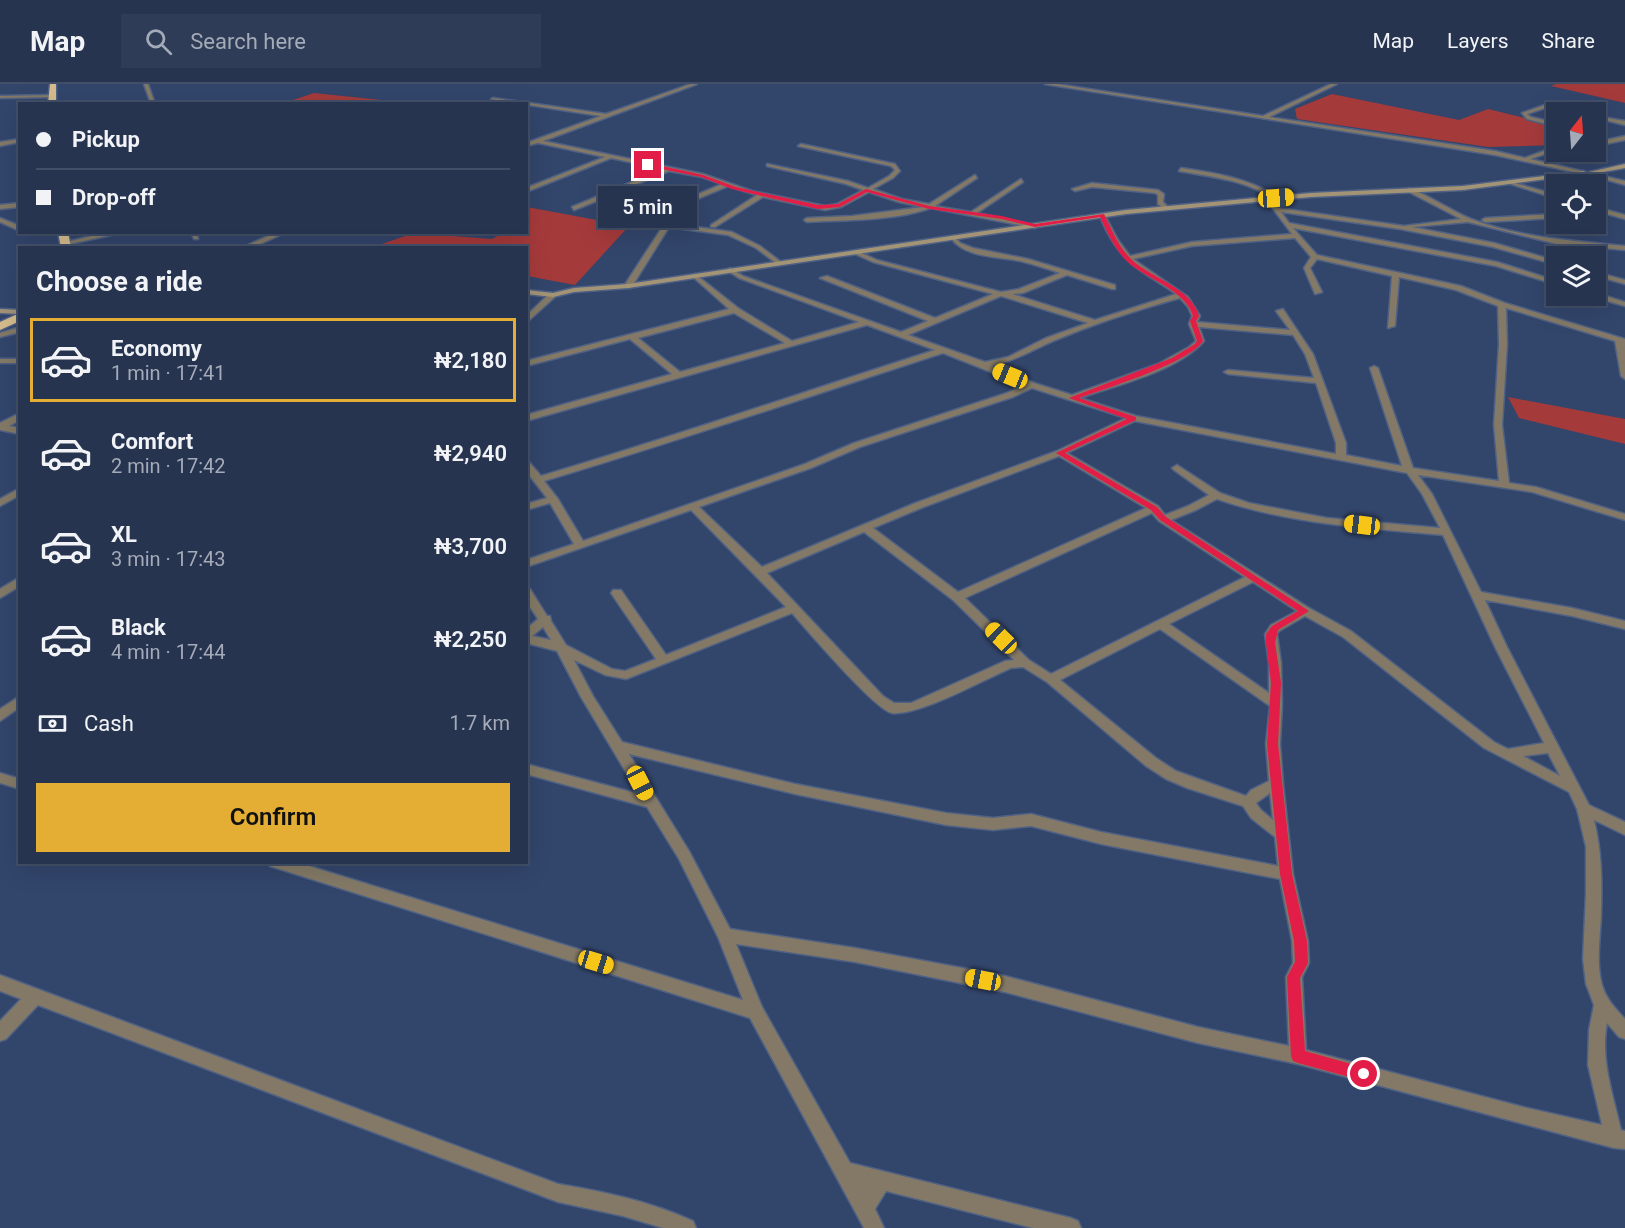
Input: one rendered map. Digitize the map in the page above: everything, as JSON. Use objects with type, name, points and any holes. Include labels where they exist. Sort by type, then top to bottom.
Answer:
[{"type":"highway","points":[[52,100],[53,84]]},
{"type":"highway","points":[[0,327],[18,315]]},
{"type":"street","points":[[146,84],[153,102]]},
{"type":"street","points":[[528,144],[695,84]]},
{"type":"street","points":[[1047,84],[1527,159],[1625,183]]},
{"type":"street","points":[[1264,117],[1335,84]]},
{"type":"street","points":[[0,97],[52,100]]},
{"type":"street","points":[[493,99],[513,102]]},
{"type":"street","points":[[528,104],[609,116]]},
{"type":"street","points":[[1546,106],[1524,112],[1529,118],[1546,122]]},
{"type":"street","points":[[1606,119],[1625,123]]},
{"type":"street","points":[[1606,137],[1622,139]]},
{"type":"street","points":[[1606,142],[1622,139]]},
{"type":"street","points":[[0,142],[18,141]]},
{"type":"street","points":[[538,141],[716,179],[726,185],[761,195],[825,208],[839,206],[891,177],[898,167],[801,146]]},
{"type":"street","points":[[1527,159],[1546,152]]},
{"type":"street","points":[[528,189],[610,156]]},
{"type":"street","points":[[769,165],[848,183],[929,207],[1035,226]]},
{"type":"street","points":[[528,292],[553,295],[574,290],[628,286],[778,262],[1165,207],[1272,198],[1463,188],[1588,173],[1625,166]]},
{"type":"street","points":[[574,208],[668,169]]},
{"type":"street","points":[[1181,170],[1239,179],[1259,186],[1272,198],[1275,209],[1315,257],[1458,288],[1502,304],[1622,340],[1625,376]]},
{"type":"street","points":[[807,220],[908,213],[929,207],[975,177]]},
{"type":"street","points":[[972,214],[1021,181]]},
{"type":"street","points":[[1513,183],[1546,194]]},
{"type":"street","points":[[654,218],[662,212],[726,185]]},
{"type":"street","points":[[1075,189],[1092,185],[1156,191],[1161,194],[1161,206],[1165,207]]},
{"type":"street","points":[[1409,190],[1469,220],[1557,243],[1625,248]]},
{"type":"street","points":[[713,226],[761,195]]},
{"type":"street","points":[[602,197],[662,212]]},
{"type":"street","points":[[16,228],[0,218],[1,207],[18,205]]},
{"type":"street","points":[[798,226],[825,208]]},
{"type":"street","points":[[1275,209],[1494,245],[1546,260]]},
{"type":"street","points":[[1606,212],[1625,217]]},
{"type":"street","points":[[1072,398],[1166,363],[1185,353],[1200,341],[1193,324],[1196,316],[1194,308],[1181,295],[1131,262],[1118,248],[1102,215]]},
{"type":"street","points":[[1400,228],[1469,220],[1546,216]]},
{"type":"street","points":[[631,220],[739,236],[778,262]]},
{"type":"street","points":[[628,286],[668,225]]},
{"type":"street","points":[[1287,225],[1497,264],[1546,280]]},
{"type":"street","points":[[4,231],[16,228]]},
{"type":"street","points":[[64,241],[109,234]]},
{"type":"street","points":[[249,246],[279,234]]},
{"type":"street","points":[[1129,258],[1192,244],[1296,236]]},
{"type":"street","points":[[954,238],[958,244],[971,250],[1026,260],[1112,287]]},
{"type":"street","points":[[855,252],[875,261],[1097,323]]},
{"type":"street","points":[[1315,257],[1307,268],[1318,292]]},
{"type":"street","points":[[730,270],[741,278],[984,365],[1031,385],[1134,418],[1560,496],[1625,517]]},
{"type":"street","points":[[901,336],[999,294],[1020,291],[1066,273]]},
{"type":"street","points":[[1390,326],[1396,275]]},
{"type":"street","points":[[695,276],[735,310],[790,343]]},
{"type":"street","points":[[1606,277],[1625,282]]},
{"type":"street","points":[[824,278],[936,321]]},
{"type":"street","points":[[528,319],[553,295]]},
{"type":"street","points":[[984,365],[1011,359],[1048,340],[1140,306],[1181,295]]},
{"type":"street","points":[[1606,298],[1625,304]]},
{"type":"street","points":[[1502,304],[1503,344],[1498,425],[1504,485]]},
{"type":"street","points":[[528,363],[735,310]]},
{"type":"street","points":[[0,311],[18,314]]},
{"type":"street","points":[[1280,311],[1309,354],[1341,443],[1341,456]]},
{"type":"street","points":[[528,417],[866,323]]},
{"type":"street","points":[[1193,324],[1296,333]]},
{"type":"street","points":[[0,335],[18,329]]},
{"type":"street","points":[[632,337],[677,374]]},
{"type":"street","points":[[539,480],[681,437],[719,422],[940,351]]},
{"type":"street","points":[[0,361],[18,362]]},
{"type":"street","points":[[1374,368],[1406,465],[1413,470],[1447,532],[1584,809],[1593,847],[1594,893],[1591,959],[1594,984],[1602,1005],[1625,1031]]},
{"type":"street","points":[[1228,372],[1318,381]]},
{"type":"street","points":[[528,563],[808,466],[857,445],[1010,395],[1031,385]]},
{"type":"street","points":[[0,427],[18,417]]},
{"type":"street","points":[[760,572],[866,528],[1060,453],[1134,418]]},
{"type":"street","points":[[0,427],[18,431]]},
{"type":"street","points":[[1060,453],[1154,508],[1163,519],[1305,611],[1347,634],[1470,732],[1572,788]]},
{"type":"street","points":[[528,466],[553,499],[580,545]]},
{"type":"street","points":[[1177,468],[1216,495],[1247,506],[1327,521],[1447,532]]},
{"type":"street","points":[[0,504],[18,492]]},
{"type":"street","points":[[1163,519],[1192,508],[1216,495]]},
{"type":"street","points":[[528,506],[553,499]]},
{"type":"street","points":[[693,507],[795,608],[879,699],[892,708],[913,707],[1011,658]]},
{"type":"street","points":[[957,597],[1154,508]]},
{"type":"street","points":[[866,528],[957,597],[1011,658],[1051,679],[1151,762],[1171,775],[1248,802],[1256,814],[1282,835]]},
{"type":"street","points":[[1051,679],[1254,577]]},
{"type":"street","points":[[0,594],[18,581]]},
{"type":"street","points":[[616,593],[663,660]]},
{"type":"street","points":[[528,594],[546,619],[587,697],[684,855],[725,935],[756,1012],[874,1228]]},
{"type":"street","points":[[1477,595],[1572,612],[1625,625]]},
{"type":"street","points":[[528,638],[562,648],[590,665],[618,675],[626,675],[795,608]]},
{"type":"street","points":[[1298,1056],[1294,977],[1301,963],[1300,941],[1286,874],[1276,784],[1273,744],[1276,683],[1271,634],[1275,628],[1305,611]]},
{"type":"street","points":[[528,635],[546,619]]},
{"type":"street","points":[[1161,624],[1276,704]]},
{"type":"street","points":[[1254,687],[1276,683]]},
{"type":"street","points":[[0,716],[18,702]]},
{"type":"street","points":[[616,746],[795,789],[946,819],[993,824],[1031,820],[1101,838],[1286,874]]},
{"type":"street","points":[[1507,754],[1552,747]]},
{"type":"street","points":[[528,770],[650,802]]},
{"type":"street","points":[[0,778],[18,783]]},
{"type":"street","points":[[626,796],[640,783]]},
{"type":"street","points":[[1248,802],[1256,794],[1276,784]]},
{"type":"street","points":[[1584,809],[1625,829]]},
{"type":"street","points":[[281,864],[756,1012]]},
{"type":"street","points":[[725,935],[855,955],[1005,984],[1198,1035],[1298,1056],[1619,1139]]},
{"type":"street","points":[[0,983],[558,1193],[621,1205],[669,1220],[686,1228]]},
{"type":"street","points":[[0,1033],[34,997]]},
{"type":"street","points":[[1602,1005],[1597,1030],[1597,1065],[1619,1139]]},
{"type":"street","points":[[842,1170],[1071,1228]]},
{"type":"street","points":[[865,1208],[882,1179]]},
{"type":"shaded area","points":[[1556,84],[1625,84],[1625,103],[1551,86]]},
{"type":"shaded area","points":[[314,93],[391,101],[389,102],[287,102]]},
{"type":"shaded area","points":[[1332,94],[1459,120],[1488,109],[1546,123],[1546,145],[1488,147],[1297,119],[1295,109]]},
{"type":"shaded area","points":[[528,207],[629,226],[575,285],[528,276],[528,246],[376,246],[411,234],[492,239],[501,234],[528,234]]},
{"type":"shaded area","points":[[1508,397],[1625,419],[1625,444],[1519,418]]},
{"type":"route","points":[[648,165],[716,179],[734,188],[818,207],[839,206],[866,190],[929,207],[1015,220],[1035,226],[1102,215],[1119,250],[1131,262],[1179,294],[1194,308],[1196,316],[1193,324],[1200,336],[1197,345],[1175,359],[1072,398],[1134,418],[1060,453],[1154,508],[1163,519],[1305,611],[1275,628],[1271,634],[1276,683],[1273,744],[1276,784],[1286,874],[1300,941],[1301,963],[1294,977],[1298,1056],[1364,1074]]}]
